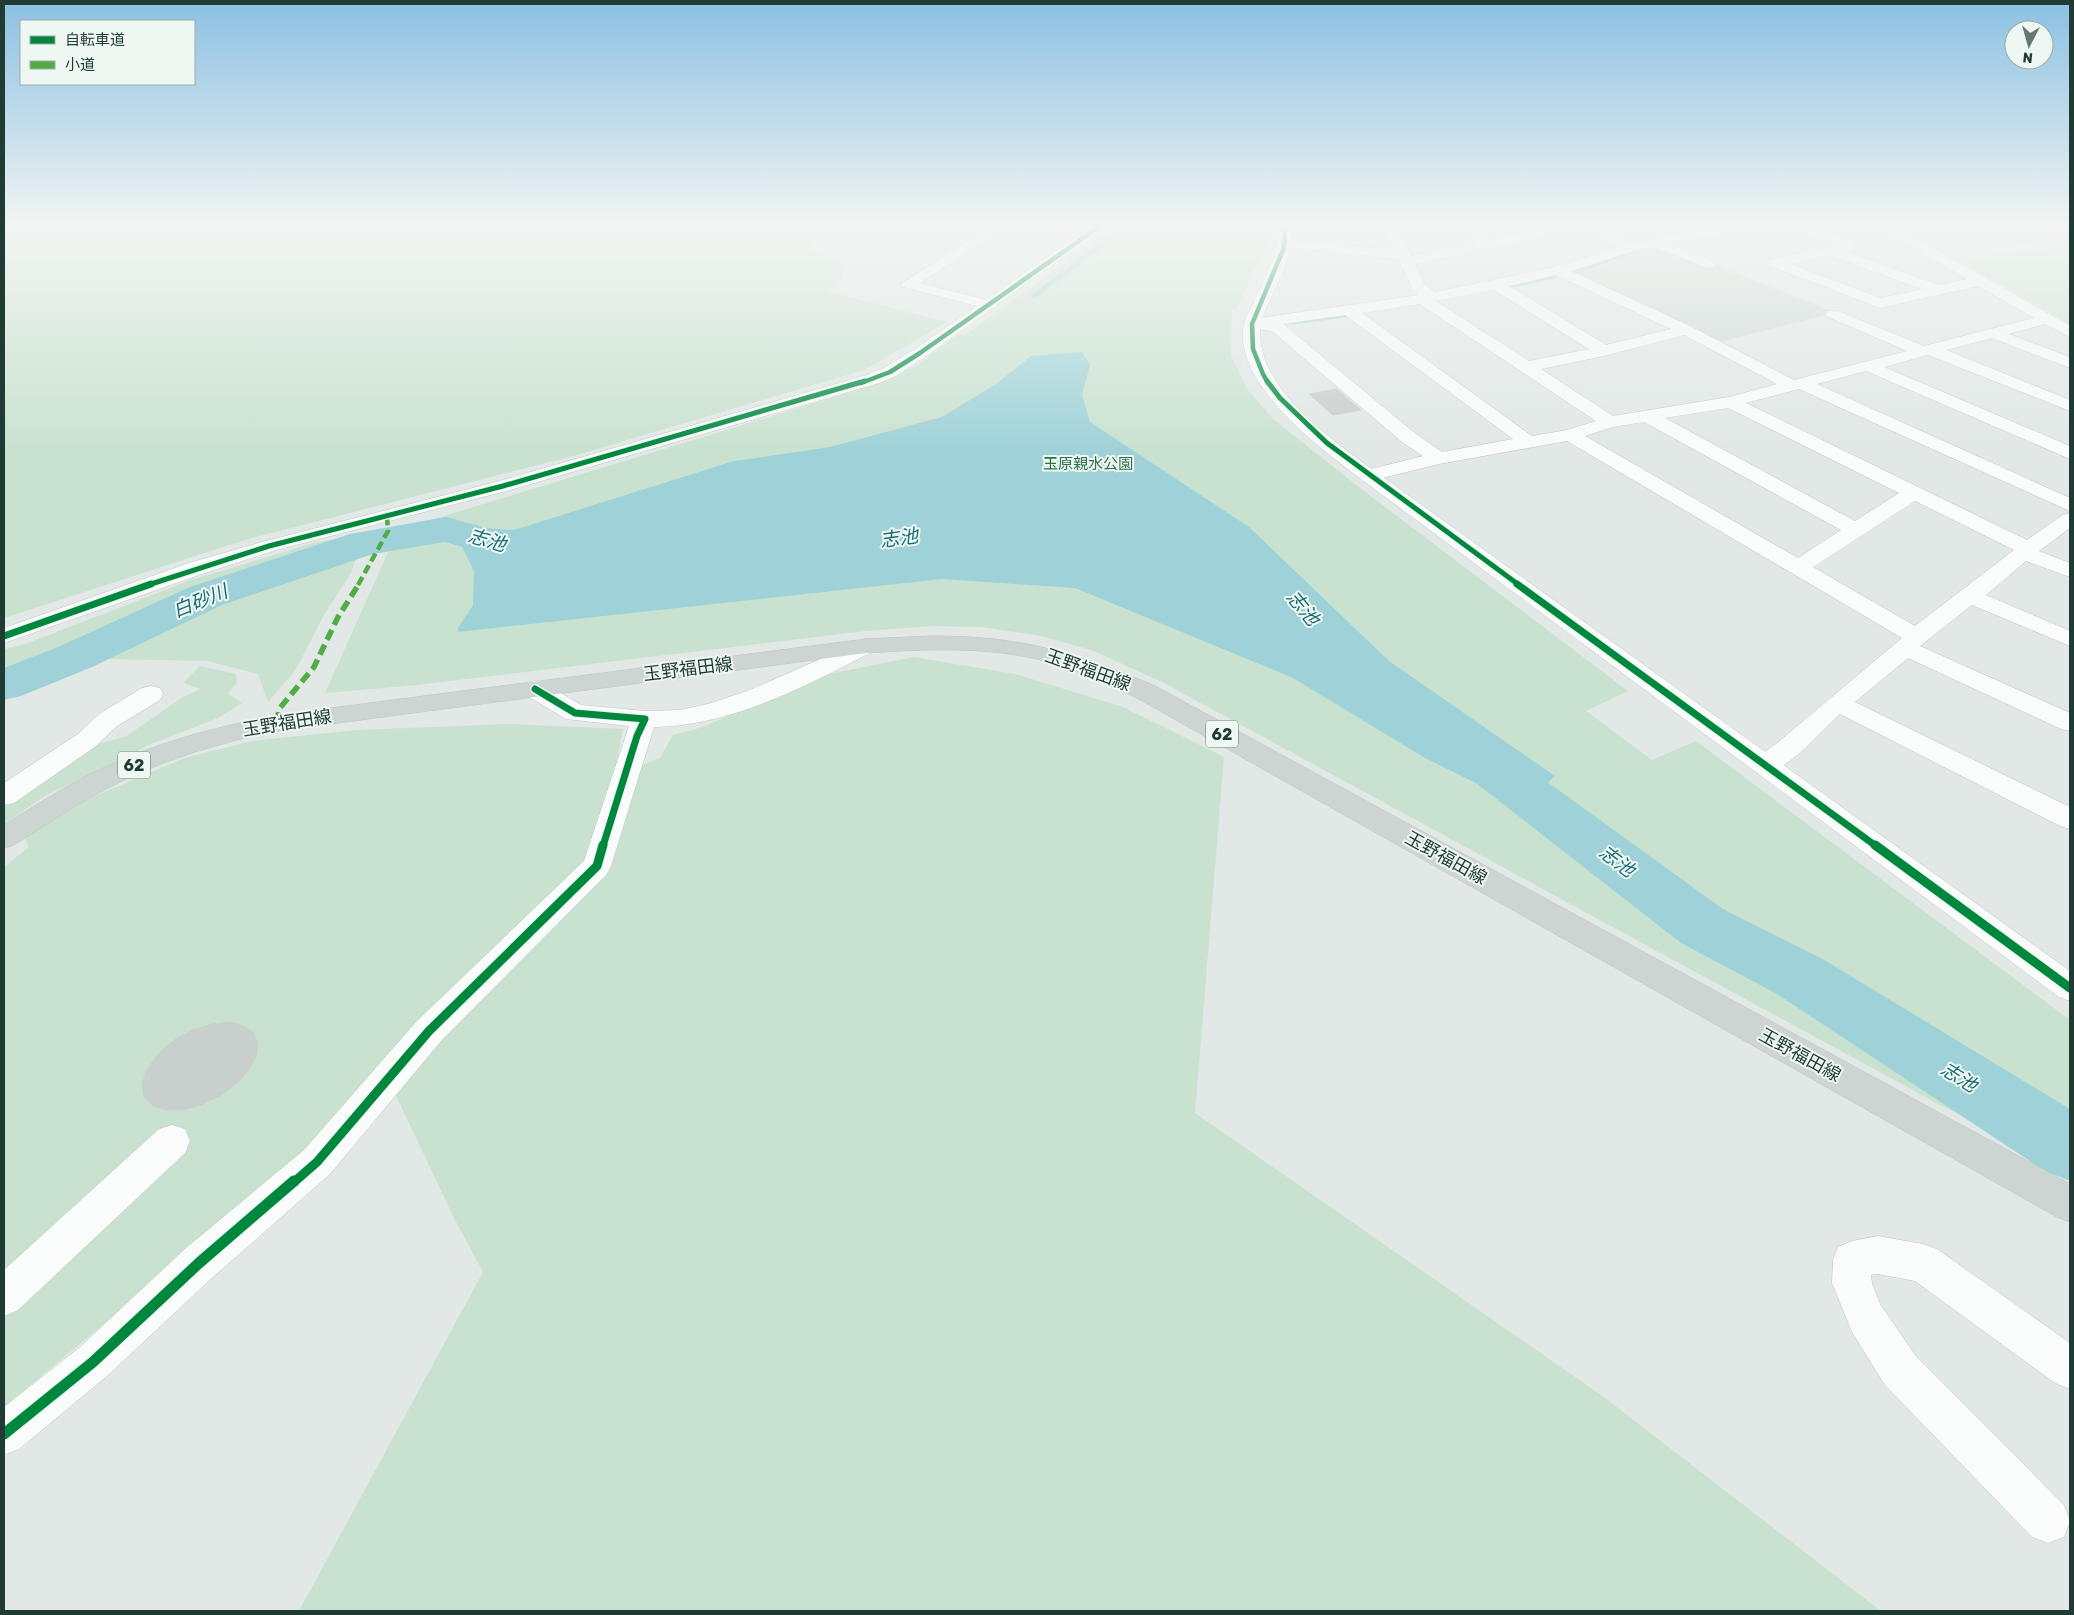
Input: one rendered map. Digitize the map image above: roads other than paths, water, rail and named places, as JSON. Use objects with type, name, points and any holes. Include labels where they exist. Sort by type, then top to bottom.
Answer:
[{"type":"main road","name":"玉野福田線","points":[[4,838],[112,774],[161,753],[196,741],[277,723],[866,646],[946,642],[995,645],[1042,653],[1088,667],[1146,692],[2070,1204]]},
{"type":"street","points":[[968,299],[990,305]]},
{"type":"street","points":[[4,636],[197,568],[269,546],[503,486],[856,385],[890,372],[904,364],[998,299]]},
{"type":"street","points":[[1261,299],[1252,324],[1252,341],[1257,361],[1266,380],[1283,403],[1310,429],[1765,764],[2064,979]]},
{"type":"street","points":[[1252,324],[1353,313],[1431,299]]},
{"type":"street","points":[[1519,299],[1604,351]]},
{"type":"street","points":[[1621,299],[1798,385],[2070,505]]},
{"type":"street","points":[[1870,299],[1880,303],[1896,299]]},
{"type":"street","points":[[2013,299],[2070,332]]},
{"type":"street","points":[[1428,300],[1525,367],[1610,422]]},
{"type":"street","points":[[1353,313],[1528,442]]},
{"type":"street","points":[[1832,314],[2070,406]]},
{"type":"street","points":[[1370,475],[1439,458],[1570,435],[1610,422],[1730,402],[2046,319]]},
{"type":"street","points":[[1252,324],[1276,326],[1410,438],[1439,458]]},
{"type":"street","points":[[1525,367],[1604,351],[1686,330]]},
{"type":"street","points":[[1992,333],[2070,363]]},
{"type":"street","points":[[1868,366],[2070,453]]},
{"type":"street","points":[[1730,402],[2070,571]]},
{"type":"street","points":[[1647,416],[1856,530]]},
{"type":"street","points":[[1570,435],[1797,568],[1911,642],[2070,723]]},
{"type":"street","points":[[1797,568],[1913,494]]},
{"type":"street","points":[[1765,764],[1785,750],[1911,642],[2026,550],[2070,520]]},
{"type":"street","points":[[1970,596],[2070,639]]},
{"type":"street","points":[[535,688],[576,713],[645,719],[690,717],[794,682],[866,646]]},
{"type":"street","points":[[4,796],[87,740],[108,720],[151,694]]},
{"type":"street","points":[[1838,703],[2070,819]]},
{"type":"street","points":[[4,1434],[93,1362],[199,1262],[317,1162],[429,1032],[597,866],[637,736],[645,719]]},
{"type":"street","points":[[4,1296],[172,1141]]},
{"type":"street","points":[[2048,1521],[1900,1370],[1866,1318],[1852,1283],[1852,1260],[1878,1255],[1923,1263],[2070,1368]]},
{"type":"water","points":[[1082,352],[1090,365],[1082,395],[1090,422],[1249,527],[1389,661],[1555,776],[1523,806],[1425,758],[1293,678],[1075,588],[942,579],[458,632],[458,628],[473,605],[474,571],[457,537],[445,535],[441,526],[514,530],[734,461],[830,447],[942,417],[996,384],[1031,356]]},
{"type":"waterway","points":[[1293,322],[1357,313]]},
{"type":"waterway","name":"白砂川","points":[[4,685],[75,657],[206,596],[365,543],[446,529],[514,548]]},
{"type":"waterway","name":"志池","points":[[1472,753],[1702,926],[1799,976],[2070,1148]]},
{"type":"park label","name":"玉原親水公園","points":[[1088,464]]}]
